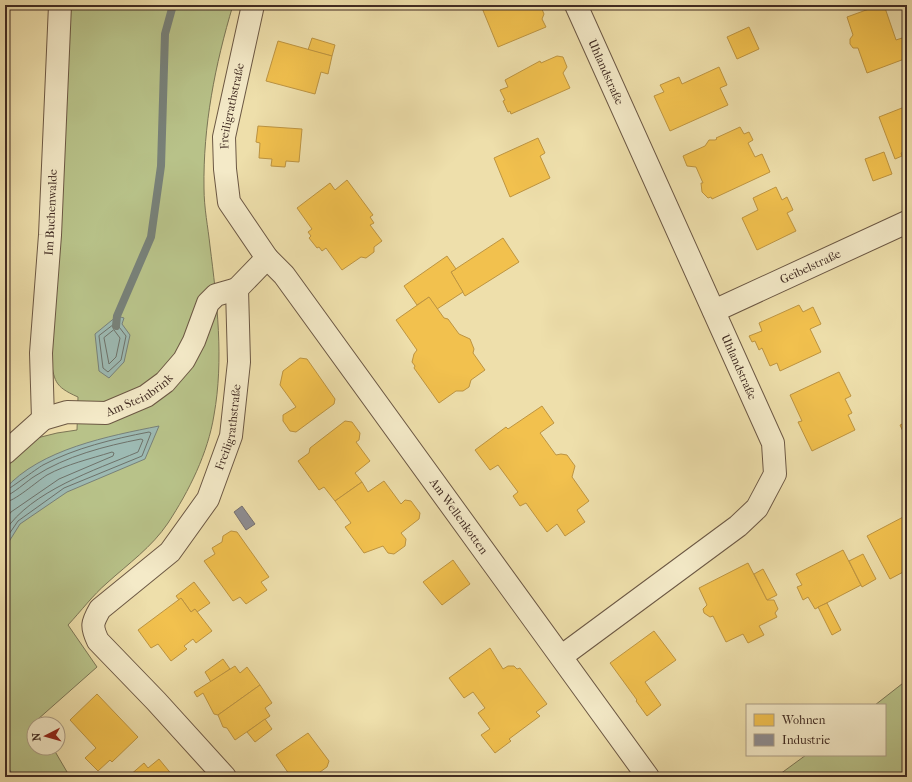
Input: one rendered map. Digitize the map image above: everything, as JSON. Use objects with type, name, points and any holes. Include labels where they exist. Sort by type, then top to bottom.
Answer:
[{"type":"street","name":"Im Buchenwalde","points":[[43,420],[41,353],[50,235],[60,5]]},
{"type":"street","name":"Freiligrathstraße","points":[[253,5],[224,137],[225,169],[229,202],[267,258]]},
{"type":"street","name":"Uhlandstraße","points":[[562,656],[738,526],[758,508],[775,474],[773,443],[576,5]]},
{"type":"street","name":"Geibelstraße","points":[[714,311],[907,222]]},
{"type":"street","points":[[237,289],[267,258]]},
{"type":"street","name":"Am Wellenkotten","points":[[267,258],[284,275],[562,656],[648,777]]},
{"type":"street","name":"Am Steinbrink","points":[[5,452],[43,420],[67,412],[106,413],[146,396],[165,382],[184,360],[194,341],[208,303],[216,295],[237,289]]},
{"type":"street","name":"Freiligrathstraße","points":[[224,777],[156,700],[98,641],[94,631],[93,621],[100,609],[170,552],[208,499],[231,436],[239,362],[237,289]]},
{"type":"green space","points":[[68,5],[233,5],[211,96],[204,165],[205,203],[217,309],[219,352],[217,394],[214,415],[207,443],[197,471],[190,485],[162,532],[147,548],[102,588],[68,625],[97,667],[42,716],[26,716],[26,756],[58,756],[70,777],[5,777],[5,463],[33,439],[77,430],[78,397],[59,386],[56,382],[50,356]]},
{"type":"green space","points":[[907,680],[907,777],[776,777],[805,756],[886,756],[886,704],[876,704]]},
{"type":"water","points":[[117,316],[124,318],[122,324],[130,335],[124,362],[109,378],[99,371],[95,334]]},
{"type":"water","points":[[159,426],[145,459],[67,492],[20,524],[5,548],[5,489],[20,475],[56,454],[76,446],[119,434]]},
{"type":"building: Wohnen","points":[[490,5],[537,5],[541,7],[544,14],[542,19],[546,27],[498,47],[482,8]]},
{"type":"building: Wohnen","points":[[880,5],[884,5],[896,40],[902,38],[907,51],[907,58],[867,73],[858,48],[853,48],[850,44],[850,39],[853,35],[847,17]]},
{"type":"building: Wohnen","points":[[749,27],[759,49],[737,59],[727,37]]},
{"type":"building: Wohnen","points":[[312,38],[335,45],[332,56],[308,50]]},
{"type":"building: Wohnen","points":[[278,41],[332,56],[328,74],[321,72],[315,94],[266,81]]},
{"type":"building: Wohnen","points":[[557,56],[563,57],[567,67],[563,73],[570,88],[511,114],[510,111],[508,112],[503,101],[505,100],[500,90],[508,87],[505,80],[540,61],[541,63]]},
{"type":"building: Wohnen","points":[[719,67],[727,85],[720,88],[728,105],[670,131],[654,96],[664,92],[660,85],[679,77],[682,84]]},
{"type":"building: Wohnen","points":[[907,106],[907,151],[901,153],[902,156],[895,159],[879,117]]},
{"type":"building: Wohnen","points":[[258,126],[302,129],[299,162],[286,161],[285,167],[271,166],[272,159],[259,158],[260,143],[256,142]]},
{"type":"building: Wohnen","points":[[740,127],[744,134],[749,132],[753,140],[748,143],[755,157],[762,154],[770,172],[712,199],[711,197],[708,198],[702,192],[701,183],[703,183],[696,167],[687,166],[683,156],[705,146],[709,140],[715,140],[717,139],[716,138]]},
{"type":"building: Wohnen","points":[[538,138],[545,153],[540,156],[550,178],[510,197],[494,158]]},
{"type":"building: Wohnen","points":[[884,152],[892,174],[873,181],[865,159]]},
{"type":"building: Wohnen","points":[[347,180],[373,215],[370,217],[374,223],[370,225],[382,241],[374,247],[374,252],[366,258],[361,257],[342,270],[326,248],[322,251],[319,247],[317,248],[309,238],[311,236],[308,232],[312,229],[297,208],[330,183],[335,190]]},
{"type":"building: Wohnen","points":[[776,187],[782,200],[787,197],[793,210],[787,213],[796,231],[757,250],[742,218],[758,210],[753,198]]},
{"type":"building: Wohnen","points":[[503,238],[519,262],[465,296],[451,272]]},
{"type":"building: Wohnen","points":[[447,256],[456,269],[451,272],[463,292],[437,309],[429,297],[417,305],[404,286]]},
{"type":"building: Wohnen","points":[[429,297],[444,318],[448,319],[459,334],[470,339],[474,349],[473,353],[485,370],[471,380],[469,387],[463,391],[456,391],[439,403],[414,368],[415,366],[412,362],[414,354],[417,350],[396,320]]},
{"type":"building: Wohnen","points":[[799,305],[803,312],[813,307],[821,324],[810,329],[821,352],[780,371],[777,363],[770,366],[762,348],[759,350],[755,341],[752,342],[749,336],[762,331],[759,323]]},
{"type":"building: Wohnen","points":[[300,358],[307,359],[335,399],[334,404],[296,432],[290,431],[283,421],[283,415],[296,407],[280,385],[283,371]]},
{"type":"building: Wohnen","points":[[839,372],[851,396],[845,399],[852,413],[848,415],[855,430],[812,451],[798,422],[802,421],[790,395]]},
{"type":"building: Wohnen","points":[[542,406],[554,423],[540,433],[556,455],[567,455],[575,466],[572,477],[589,501],[577,510],[585,522],[565,536],[557,524],[547,532],[526,503],[520,506],[513,496],[518,492],[498,465],[490,470],[475,450],[506,427],[508,429]]},
{"type":"building: Wohnen","points":[[345,421],[352,422],[360,433],[359,440],[356,442],[370,461],[355,473],[362,482],[335,501],[324,487],[319,490],[298,461],[309,453],[310,448]]},
{"type":"building: Wohnen","points":[[907,422],[907,440],[900,425]]},
{"type":"building: Wohnen","points":[[384,481],[401,504],[405,500],[411,501],[420,513],[419,519],[401,533],[406,539],[405,546],[394,554],[388,553],[383,546],[364,553],[345,527],[351,523],[335,501],[362,482],[368,492]]},
{"type":"building: Wohnen","points":[[907,515],[907,570],[890,579],[867,536]]},
{"type":"building: Wohnen","points":[[231,531],[237,532],[269,577],[261,582],[267,590],[246,604],[240,597],[233,601],[204,561],[215,554],[212,548],[222,542],[223,536]]},
{"type":"building: Wohnen","points":[[843,550],[861,585],[815,609],[808,597],[803,600],[797,587],[802,585],[796,574]]},
{"type":"building: Wohnen","points":[[863,554],[876,579],[862,587],[849,561]]},
{"type":"building: Wohnen","points":[[453,560],[470,584],[442,605],[423,582]]},
{"type":"building: Wohnen","points":[[748,563],[767,600],[774,600],[778,609],[775,613],[777,617],[759,626],[764,635],[748,643],[743,634],[726,642],[713,616],[710,617],[704,613],[703,609],[707,605],[699,588]]},
{"type":"building: Wohnen","points":[[763,569],[777,595],[767,600],[754,574]]},
{"type":"building: Wohnen","points":[[194,582],[210,603],[197,612],[195,609],[191,612],[181,598],[179,600],[176,596]]},
{"type":"building: Wohnen","points":[[181,598],[191,612],[195,609],[212,631],[196,643],[193,639],[184,646],[187,649],[171,661],[158,644],[151,648],[138,630]]},
{"type":"building: Wohnen","points":[[827,603],[841,630],[832,635],[818,607]]},
{"type":"building: Wohnen","points":[[654,631],[676,660],[645,682],[661,705],[647,716],[610,663]]},
{"type":"building: Wohnen","points":[[490,648],[503,669],[508,666],[514,666],[517,669],[520,668],[547,704],[536,712],[540,716],[509,739],[511,741],[495,753],[481,735],[490,729],[478,713],[485,708],[473,692],[464,698],[449,678]]},
{"type":"building: Wohnen","points":[[223,659],[230,669],[211,682],[205,672]]},
{"type":"building: Wohnen","points":[[235,666],[240,673],[247,667],[260,685],[218,715],[214,714],[203,693],[197,697],[194,692]]},
{"type":"building: Wohnen","points":[[260,685],[272,703],[265,708],[270,716],[235,740],[227,728],[223,727],[218,715]]},
{"type":"building: Wohnen","points":[[97,694],[138,737],[112,762],[110,760],[98,771],[85,758],[96,748],[70,720]]},
{"type":"building: Wohnen","points":[[265,719],[272,729],[255,742],[247,732]]},
{"type":"building: Wohnen","points":[[308,733],[329,761],[327,767],[313,777],[291,777],[276,755]]},
{"type":"building: Wohnen","points":[[159,759],[173,776],[176,777],[129,776],[144,763],[148,768]]},
{"type":"building: Industrie","points":[[242,506],[255,524],[246,530],[234,512]]},
{"type":"waterway","points":[[116,326],[117,316],[151,237],[161,166],[165,34],[173,5]]},
{"type":"waterway","points":[[5,769],[10,777]]}]
